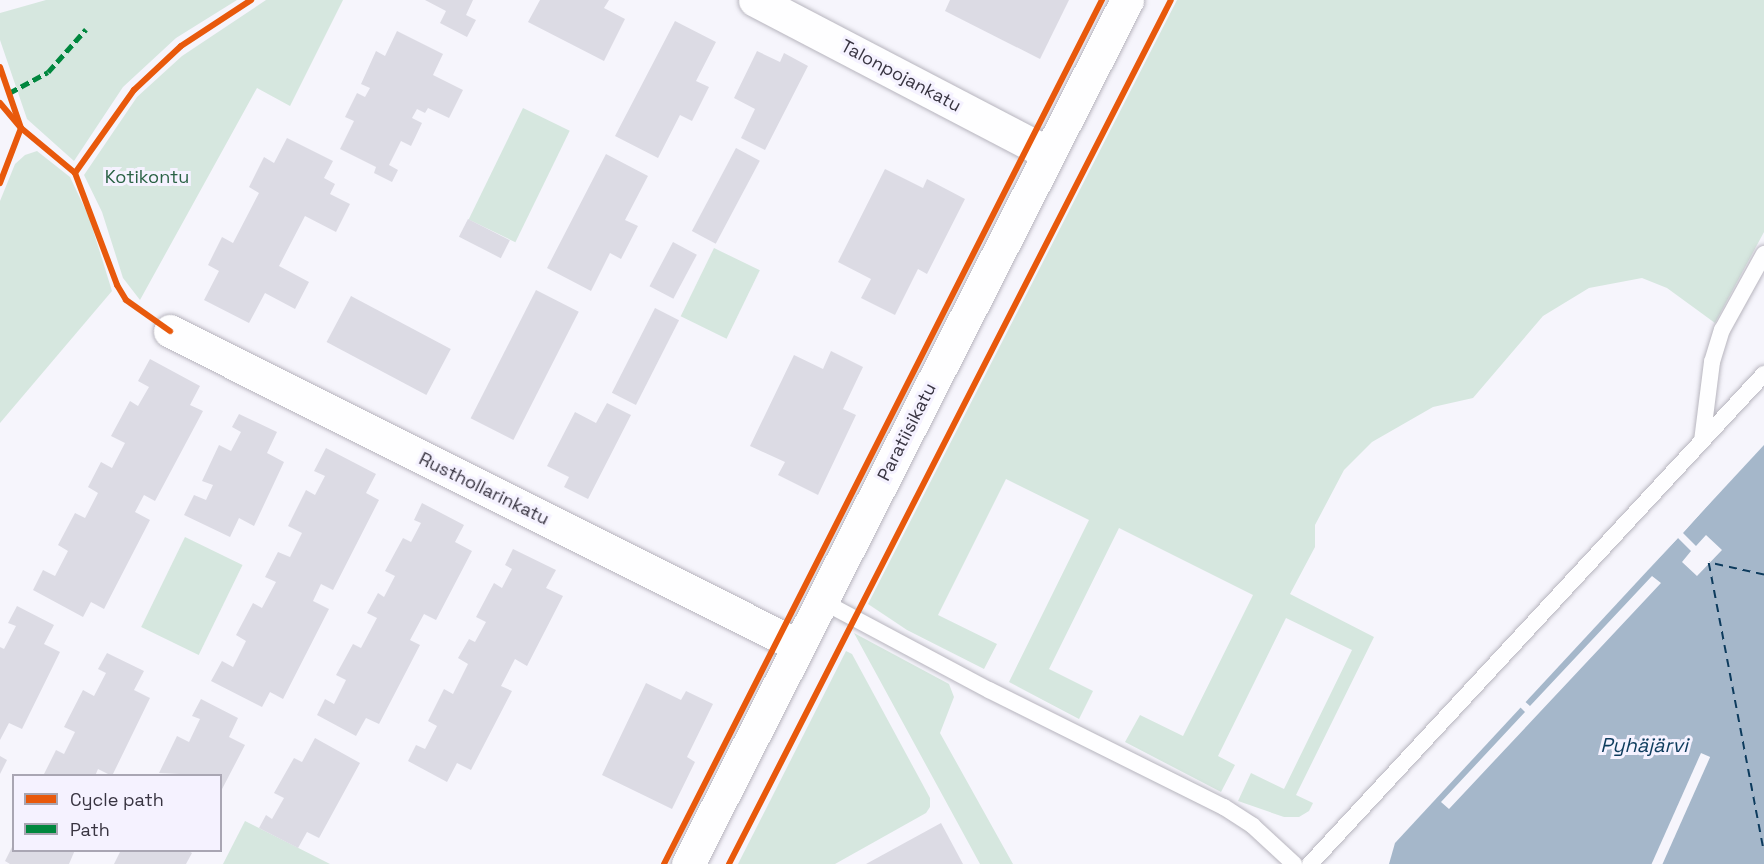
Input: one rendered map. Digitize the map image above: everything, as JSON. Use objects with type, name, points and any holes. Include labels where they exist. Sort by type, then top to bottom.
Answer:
[{"type":"street","name":"Talonpojankatu","points":[[755,0],[1048,153]]},
{"type":"street","name":"Paratiisikatu","points":[[688,864],[1127,0]]},
{"type":"street","name":"Rusthollarinkatu","points":[[170,331],[799,646]]},
{"type":"lane","points":[[1702,441],[1715,351],[1722,330],[1764,255]]},
{"type":"lane","points":[[1310,864],[1764,374]]},
{"type":"lane","points":[[822,601],[989,690],[1224,807],[1261,832],[1294,864]]},
{"type":"green space","points":[[46,0],[237,0],[176,38],[123,87],[74,161],[27,119],[0,40],[0,13]]},
{"type":"green space","name":"Kotikontu","points":[[266,0],[343,0],[290,106],[257,88],[140,300],[123,278],[102,212],[84,175],[137,97],[182,56]]},
{"type":"green space","points":[[1177,0],[1764,0],[1764,232],[1715,323],[1667,288],[1642,278],[1589,288],[1543,316],[1473,398],[1433,407],[1372,442],[1344,470],[1315,525],[1315,547],[1290,594],[1374,637],[1296,795],[1313,803],[1309,811],[1299,817],[1284,817],[1238,801],[1251,773],[1284,789],[1352,650],[1286,618],[1218,756],[1235,765],[1221,792],[1125,742],[1140,715],[1183,736],[1253,595],[1119,528],[1049,669],[1093,691],[1079,719],[1009,682],[1089,520],[1006,479],[938,615],[997,644],[984,669],[907,630],[868,604]]},
{"type":"green space","points":[[523,108],[570,131],[515,242],[469,219]]},
{"type":"green space","points":[[37,151],[70,177],[89,217],[112,291],[0,423],[0,201],[15,164],[25,155]]},
{"type":"green space","points":[[714,248],[760,270],[727,339],[681,316]]},
{"type":"green space","points":[[185,537],[243,565],[199,655],[141,627]]},
{"type":"green space","points":[[854,633],[949,684],[954,697],[940,733],[1013,864],[980,864]]},
{"type":"green space","points":[[846,651],[852,654],[930,798],[930,807],[926,813],[835,864],[738,864]]},
{"type":"green space","points":[[245,821],[330,864],[223,864]]},
{"type":"water","name":"Pyhäjärvi","points":[[1764,445],[1764,864],[1389,864],[1395,843]]},
{"type":"pier","points":[[1764,442],[1683,533],[1696,546],[1706,535],[1722,550],[1697,576],[1682,562],[1691,551],[1678,538],[1647,571]]},
{"type":"pier","points":[[1652,576],[1661,583],[1449,809],[1441,802],[1525,712],[1517,704],[1522,699],[1530,706]]},
{"type":"pier","points":[[1701,753],[1710,757],[1663,864],[1652,864]]},
{"type":"building","points":[[425,0],[473,0],[466,15],[476,20],[467,37],[440,23],[446,11]]},
{"type":"building","points":[[540,0],[609,0],[604,8],[625,19],[604,61],[528,22]]},
{"type":"building","points":[[950,0],[1069,0],[1040,59],[945,11]]},
{"type":"building","points":[[675,21],[716,42],[696,81],[709,87],[692,121],[680,115],[658,158],[615,136]]},
{"type":"building","points":[[397,31],[443,54],[433,75],[463,90],[449,118],[428,108],[425,113],[417,109],[412,118],[422,123],[411,146],[401,141],[389,165],[398,170],[392,182],[374,173],[376,167],[340,149],[354,121],[345,117],[357,93],[365,97],[370,88],[361,84],[376,51],[385,56]]},
{"type":"building","points":[[757,51],[780,62],[784,53],[808,66],[765,150],[741,138],[755,109],[734,98]]},
{"type":"building","points":[[287,138],[333,161],[324,178],[335,184],[330,194],[350,204],[336,232],[305,216],[279,266],[309,282],[295,309],[265,293],[249,323],[204,300],[219,271],[208,265],[222,237],[233,243],[259,193],[249,187],[264,157],[274,163]]},
{"type":"building","points":[[736,148],[760,161],[716,244],[692,231]]},
{"type":"building","points":[[606,154],[648,176],[625,220],[638,226],[621,259],[610,253],[591,291],[547,268]]},
{"type":"building","points":[[885,169],[923,188],[927,179],[965,199],[927,274],[918,269],[895,315],[861,298],[871,279],[838,262]]},
{"type":"building","points":[[468,219],[510,240],[501,258],[459,237]]},
{"type":"building","points":[[673,242],[697,255],[673,299],[650,286]]},
{"type":"building","points":[[536,290],[579,312],[513,440],[471,418]]},
{"type":"building","points":[[351,296],[451,349],[426,395],[327,342]]},
{"type":"building","points":[[655,308],[679,320],[636,405],[612,393]]},
{"type":"building","points":[[831,351],[863,367],[843,409],[856,415],[818,495],[778,475],[785,462],[750,446],[794,355],[823,369]]},
{"type":"building","points":[[150,359],[200,386],[190,405],[203,411],[155,501],[144,495],[135,512],[150,520],[104,609],[91,602],[83,617],[33,590],[43,570],[55,576],[68,551],[58,545],[75,513],[85,518],[98,493],[88,487],[101,462],[112,468],[125,443],[111,436],[130,401],[138,406],[149,387],[138,381]]},
{"type":"building","points":[[607,403],[631,415],[588,499],[564,487],[569,477],[547,466],[575,412],[596,423]]},
{"type":"building","points":[[239,414],[277,432],[267,453],[284,462],[254,526],[239,518],[230,537],[184,515],[194,495],[206,500],[213,485],[202,481],[219,445],[231,451],[241,432],[232,427]]},
{"type":"building","points":[[326,448],[376,474],[366,493],[379,500],[333,590],[321,584],[313,601],[329,609],[283,699],[270,692],[262,707],[211,681],[222,661],[233,667],[246,641],[236,635],[253,603],[262,608],[276,582],[265,577],[278,552],[290,557],[302,533],[288,526],[306,490],[315,495],[325,476],[314,471]]},
{"type":"building","points":[[422,503],[464,525],[455,542],[472,551],[436,620],[424,614],[410,640],[420,645],[379,724],[366,718],[356,736],[317,715],[325,699],[334,704],[346,680],[336,675],[353,644],[361,648],[377,618],[367,613],[378,593],[384,597],[395,576],[385,571],[403,538],[411,542],[421,523],[414,520]]},
{"type":"building","points":[[513,549],[556,570],[546,588],[563,596],[527,666],[515,659],[501,686],[512,691],[471,770],[457,763],[447,782],[408,761],[416,745],[425,749],[437,726],[428,721],[444,689],[453,694],[468,664],[458,658],[469,639],[475,642],[486,622],[476,617],[494,583],[502,588],[512,569],[505,565]]},
{"type":"building","points":[[17,606],[54,625],[44,644],[60,652],[22,729],[9,723],[0,740],[0,647],[4,649],[16,626],[8,623]]},
{"type":"building","points":[[107,653],[144,671],[134,690],[150,698],[113,774],[98,769],[96,774],[44,774],[56,750],[64,754],[75,732],[64,727],[83,690],[94,696],[106,673],[98,669]]},
{"type":"building","points":[[646,683],[681,700],[686,691],[713,704],[687,757],[695,762],[672,809],[602,775]]},
{"type":"building","points":[[201,699],[238,718],[229,737],[245,745],[222,789],[222,774],[159,773],[177,736],[189,742],[200,719],[192,716]]},
{"type":"building","points":[[315,738],[360,763],[319,838],[307,832],[298,848],[259,828],[266,815],[272,819],[284,798],[274,793],[294,758],[302,762]]},
{"type":"building","points":[[0,756],[7,760],[0,774]]},
{"type":"building","points":[[941,823],[963,864],[866,864]]},
{"type":"building","points":[[12,847],[12,852],[74,852],[69,864],[10,864],[5,861]]},
{"type":"building","points":[[120,852],[192,853],[186,864],[114,864]]},
{"type":"ferry route","points":[[1764,575],[1709,563],[1764,851]]},
{"type":"marked path","points":[[9,93],[48,72],[86,29]]},
{"type":"cycle path","points":[[75,173],[134,90],[181,46],[251,0]]},
{"type":"cycle path","points":[[664,864],[1102,0]]},
{"type":"cycle path","points":[[729,864],[1171,0]]},
{"type":"cycle path","points":[[0,67],[21,128],[0,183]]},
{"type":"cycle path","points":[[0,103],[21,128],[75,173],[117,285],[126,300],[170,331]]}]
